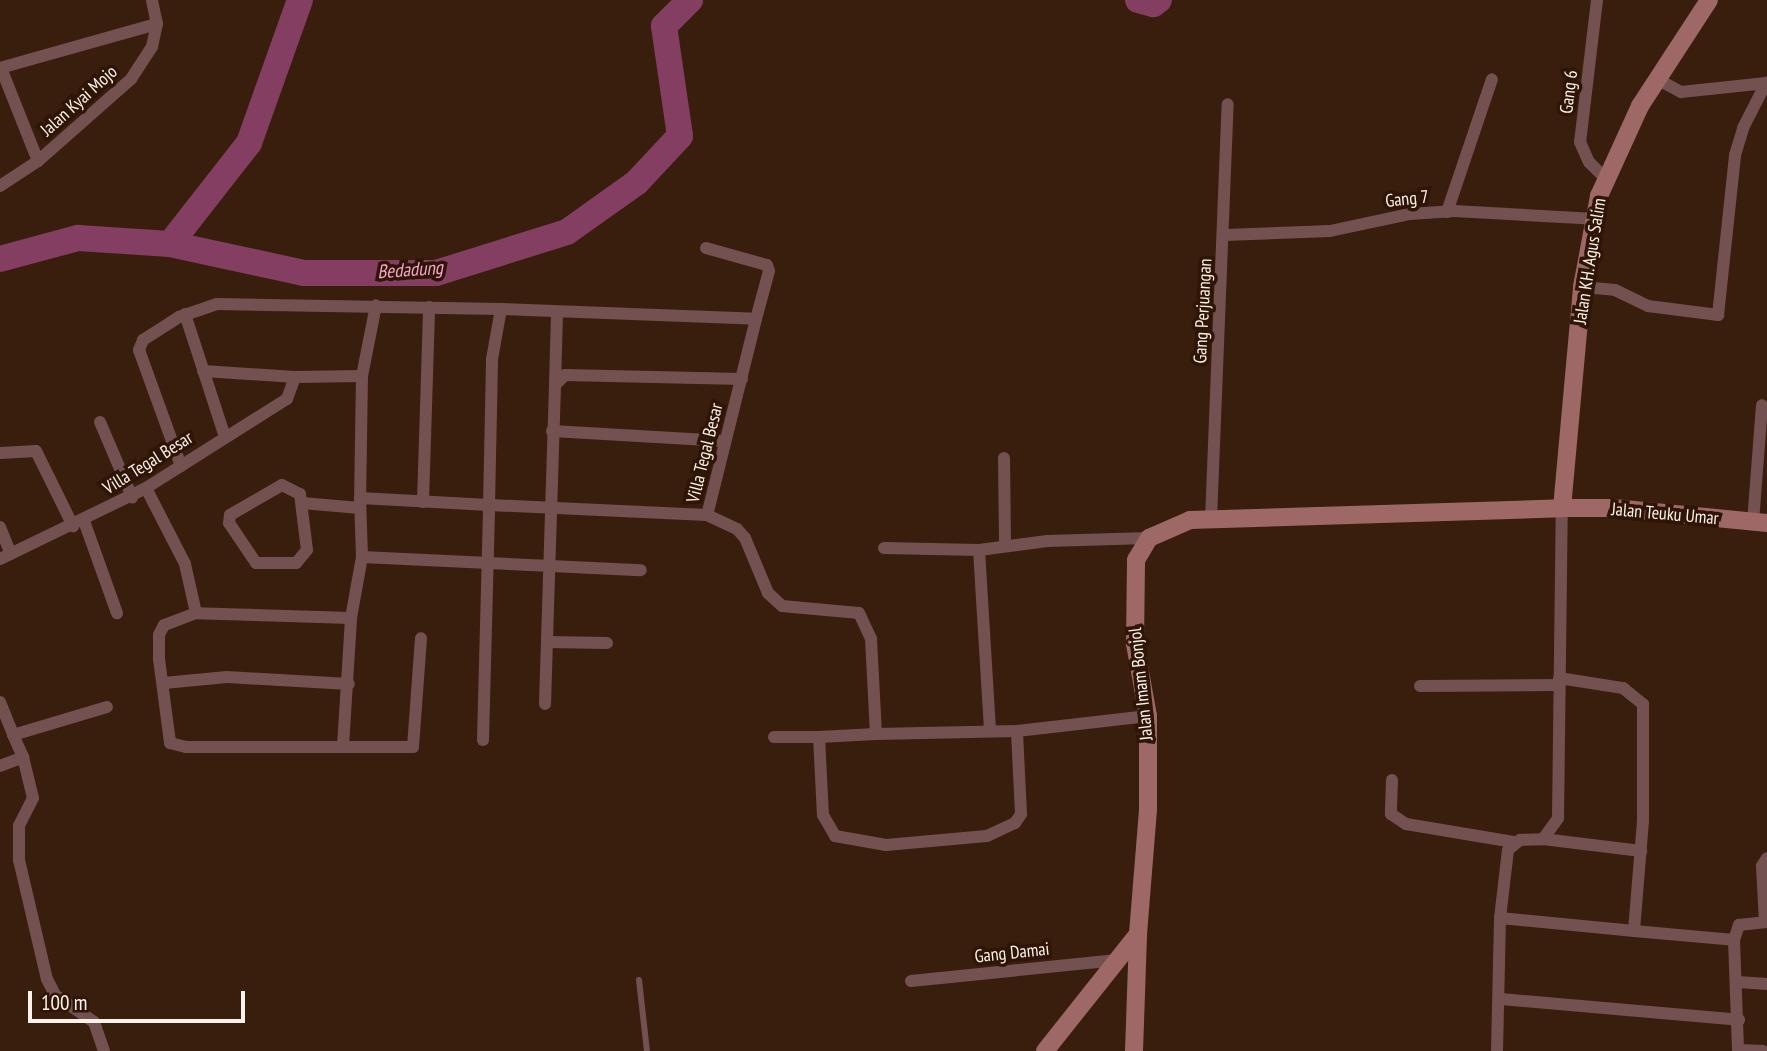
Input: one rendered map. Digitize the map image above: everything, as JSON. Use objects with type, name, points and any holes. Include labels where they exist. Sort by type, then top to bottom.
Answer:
[{"type":"street","points":[[152,0],[157,24]]},
{"type":"street","name":"Gang 6","points":[[1597,0],[1580,142],[1589,162],[1606,179]]},
{"type":"street","name":"Jalan KH. Agus Salim","points":[[1562,508],[1582,287],[1594,219],[1606,179],[1640,106],[1709,0]]},
{"type":"street","name":"Jalan Kyai Mojo","points":[[0,68],[157,24],[152,47],[131,79],[38,161],[0,186]]},
{"type":"street","points":[[0,68],[38,161]]},
{"type":"street","points":[[1447,212],[1492,79]]},
{"type":"street","points":[[1659,80],[1681,92],[1766,83]]},
{"type":"street","points":[[1582,287],[1615,290],[1648,306],[1713,317],[1720,313],[1735,155],[1742,128],[1766,83]]},
{"type":"street","name":"Gang Perjuangan","points":[[1211,519],[1225,236],[1228,104]]},
{"type":"street","name":"Gang 7","points":[[1225,236],[1330,231],[1377,220],[1447,212],[1594,219]]},
{"type":"street","name":"Villa Tegal Besar","points":[[706,248],[767,265],[769,271],[706,515],[737,529],[745,538],[768,593],[782,606],[859,613],[871,639],[876,734]]},
{"type":"street","points":[[181,466],[139,350],[143,340],[185,314],[217,304],[376,305],[756,319]]},
{"type":"street","points":[[343,746],[349,684],[351,618],[362,557],[362,376],[376,305]]},
{"type":"street","points":[[423,502],[429,307]]},
{"type":"street","points":[[483,740],[490,565],[492,359],[501,309]]},
{"type":"street","points":[[545,704],[548,510],[557,312]]},
{"type":"street","points":[[185,314],[225,437]]},
{"type":"street","points":[[203,371],[295,376],[362,376]]},
{"type":"street","points":[[555,385],[565,375],[742,379]]},
{"type":"street","name":"Villa Tegal Besar","points":[[5,556],[132,497],[287,399],[295,376]]},
{"type":"street","points":[[1760,522],[1762,405]]},
{"type":"street","points":[[100,422],[132,497]]},
{"type":"street","points":[[552,431],[725,441]]},
{"type":"street","points":[[0,453],[36,451],[78,524],[117,612]]},
{"type":"street","points":[[1004,458],[1005,545]]},
{"type":"street","points":[[282,485],[294,488],[302,503],[307,550],[303,558],[296,563],[253,561],[229,523],[233,511],[282,485]]},
{"type":"street","points":[[146,488],[185,564],[196,613]]},
{"type":"street","points":[[302,503],[423,502],[548,510],[706,515]]},
{"type":"street","points":[[884,548],[979,551],[1005,545],[1149,538],[1179,522],[1211,519],[1562,508],[1558,818],[1543,839]]},
{"type":"street","name":"Jalan Teuku Umar","points":[[1562,508],[1614,508],[1760,522]]},
{"type":"street","points":[[0,527],[5,556]]},
{"type":"street","name":"Jalan Imam Bonjol","points":[[1135,1051],[1138,934],[1148,810],[1148,716],[1135,644],[1136,560],[1149,538]]},
{"type":"street","points":[[979,551],[990,730]]},
{"type":"street","points":[[362,557],[641,570]]},
{"type":"street","points":[[351,618],[196,613],[176,617],[159,635],[166,732],[173,747],[408,748],[416,744],[421,638]]},
{"type":"street","points":[[547,642],[607,643]]},
{"type":"street","points":[[164,683],[227,677],[349,684]]},
{"type":"street","points":[[1420,686],[1559,682],[1623,688],[1643,704],[1641,850],[1634,931]]},
{"type":"street","points":[[0,703],[23,757],[33,798],[19,826],[19,860],[47,979],[55,995],[94,1022],[104,1051]]},
{"type":"street","points":[[13,735],[107,707]]},
{"type":"street","points":[[774,737],[1017,731],[1148,716]]},
{"type":"street","points":[[819,737],[823,815],[828,828],[848,841],[886,845],[987,836],[1015,823],[1021,814],[1017,731]]},
{"type":"street","points":[[0,766],[23,757]]},
{"type":"street","points":[[1392,780],[1391,814],[1406,824],[1513,842],[1543,839],[1641,850]]},
{"type":"street","points":[[1497,1051],[1501,999],[1500,918],[1508,850],[1513,842]]},
{"type":"street","points":[[1763,1051],[1738,1051],[1738,982],[1734,940],[1739,925],[1766,922],[1762,866],[1767,858]]},
{"type":"street","points":[[1500,918],[1734,940]]},
{"type":"street","points":[[1045,1051],[1138,934]]},
{"type":"street","name":"Gang Damai","points":[[911,981],[1117,960]]},
{"type":"street","points":[[1738,982],[1767,985]]},
{"type":"street","points":[[1501,999],[1739,1020]]},
{"type":"lane","points":[[639,980],[647,1051]]},
{"type":"waterway","points":[[170,244],[249,143],[300,0]]},
{"type":"waterway","name":"Bedadung","points":[[0,259],[78,238],[170,244],[304,273],[436,273],[567,232],[637,182],[680,136],[664,26],[690,0]]},
{"type":"waterway","name":"Bedadung","points":[[1138,0],[1153,4],[1159,0]]}]
